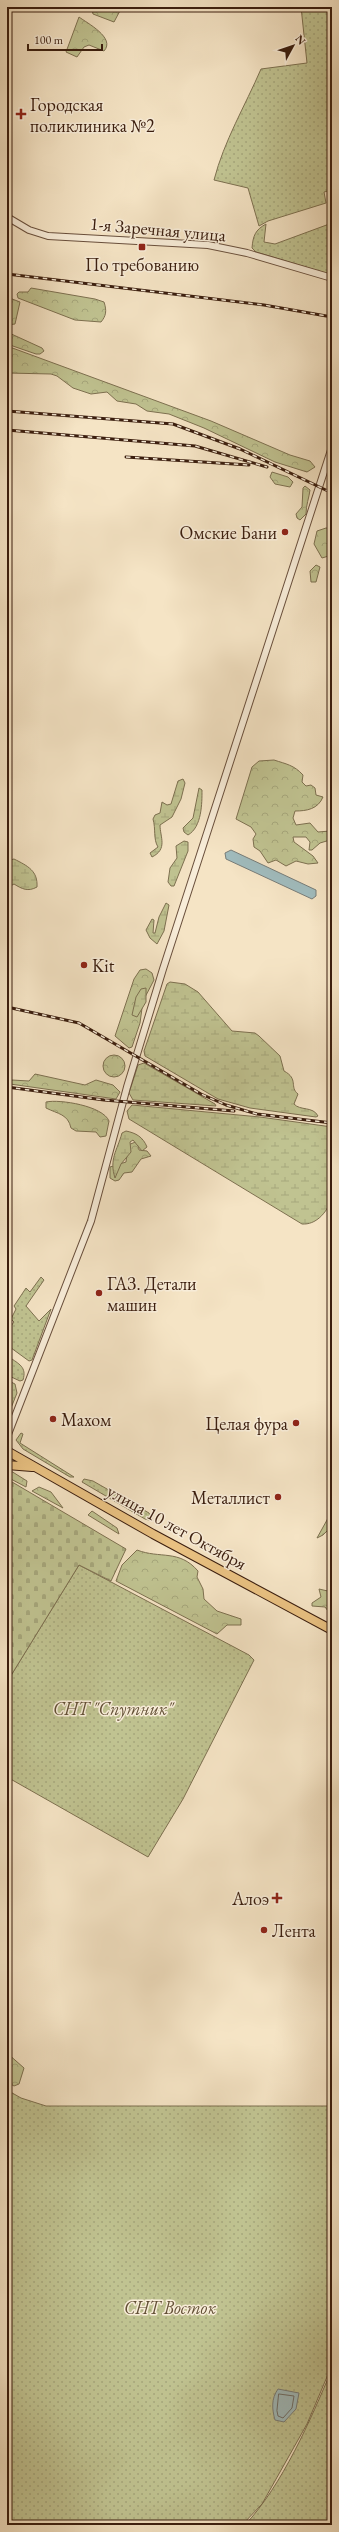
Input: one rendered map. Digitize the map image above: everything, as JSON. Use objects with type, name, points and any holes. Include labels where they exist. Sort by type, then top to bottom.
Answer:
[{"type":"main road","name":"улица 10 лет Октября","points":[[7,1451],[153,1534],[332,1630]]},
{"type":"main road","points":[[7,1466],[20,1465],[42,1470]]},
{"type":"street","name":"1-я Заречная улица","points":[[7,217],[29,230],[48,236],[208,245],[247,253],[332,278]]},
{"type":"street","points":[[7,1437],[91,1221],[127,1087],[163,969],[332,447]]},
{"type":"green space","points":[[91,7],[122,7],[114,22],[93,14]]},
{"type":"green space","points":[[301,7],[332,7],[332,190],[324,192],[326,203],[268,221],[259,226],[248,188],[214,180],[223,151],[261,69],[307,63]]},
{"type":"green space","points":[[79,17],[94,27],[103,36],[107,46],[104,51],[89,45],[84,47],[77,57],[66,52]]},
{"type":"green space","points":[[332,223],[332,275],[256,252],[252,248],[255,234],[266,224],[264,242],[275,244]]},
{"type":"green space","points":[[31,288],[95,299],[104,302],[106,311],[104,318],[101,322],[75,320],[18,298],[17,294],[19,292],[28,292]]},
{"type":"green space","points":[[7,297],[20,302],[15,324],[7,325]]},
{"type":"green space","points":[[7,332],[42,348],[44,351],[40,354],[36,354],[7,344]]},
{"type":"green space","points":[[7,346],[211,421],[290,455],[310,461],[315,467],[307,472],[275,462],[204,428],[169,414],[147,411],[136,404],[117,401],[107,392],[91,394],[73,388],[57,376],[51,374],[7,373]]},
{"type":"green space","points":[[272,472],[288,477],[293,482],[290,487],[275,484],[270,477]]},
{"type":"green space","points":[[305,486],[310,490],[306,514],[300,520],[297,518],[296,514],[302,507],[303,488]]},
{"type":"green space","points":[[332,528],[332,555],[322,558],[314,544],[317,531]]},
{"type":"green space","points":[[316,565],[320,567],[316,582],[311,582],[310,571]]},
{"type":"green space","points":[[274,760],[290,765],[296,769],[303,775],[302,782],[306,786],[311,785],[315,788],[316,795],[323,797],[315,807],[295,811],[293,818],[296,825],[310,823],[318,832],[330,831],[330,840],[320,843],[312,850],[309,850],[310,842],[306,837],[293,837],[294,842],[313,856],[318,863],[308,864],[296,861],[286,866],[276,860],[268,863],[260,851],[254,847],[253,839],[256,834],[251,827],[236,819],[252,767],[259,761]]},
{"type":"green space","points":[[183,779],[185,783],[181,799],[172,817],[160,825],[162,847],[157,854],[152,857],[150,853],[158,847],[156,844],[153,819],[155,815],[160,813],[162,802],[167,805],[171,804],[178,781]]},
{"type":"green space","points":[[199,788],[202,790],[202,801],[199,821],[193,831],[188,835],[184,832],[183,828],[193,818]]},
{"type":"green space","points":[[184,841],[188,842],[188,851],[174,886],[171,886],[168,882],[170,868],[177,858],[176,846]]},
{"type":"green space","points":[[14,859],[24,864],[34,873],[37,881],[37,887],[25,889],[14,884],[7,888],[7,871],[10,872],[10,860]]},
{"type":"green space","points":[[166,903],[169,905],[164,931],[157,944],[150,938],[146,930],[152,919],[154,920],[153,933],[155,933],[159,917]]},
{"type":"green space","points":[[146,969],[152,973],[154,980],[143,1001],[140,1023],[132,1047],[129,1048],[115,1036],[134,979],[140,970]]},
{"type":"green space","points":[[170,982],[185,984],[198,992],[232,1031],[255,1033],[259,1036],[280,1056],[284,1071],[289,1074],[293,1080],[294,1089],[298,1094],[294,1104],[313,1111],[318,1116],[316,1117],[250,1108],[218,1099],[145,1056],[144,1051],[167,984]]},
{"type":"green space","points":[[146,988],[146,1002],[137,1017],[132,1015],[136,997],[141,989]]},
{"type":"green space","points":[[114,1055],[122,1058],[125,1066],[122,1074],[114,1077],[106,1074],[103,1066],[106,1058]]},
{"type":"green space","points":[[144,1063],[215,1104],[216,1106],[133,1100],[129,1093],[138,1065]]},
{"type":"green space","points":[[35,1074],[85,1085],[96,1080],[113,1085],[120,1092],[116,1099],[10,1084],[12,1080],[29,1081]]},
{"type":"green space","points":[[52,1101],[71,1103],[99,1111],[109,1121],[106,1136],[100,1137],[96,1132],[76,1131],[71,1128],[70,1123],[65,1117],[46,1108],[46,1102]]},
{"type":"green space","points":[[132,1105],[260,1117],[332,1127],[333,1187],[331,1201],[320,1217],[312,1223],[302,1224],[129,1119],[127,1111]]},
{"type":"green space","points":[[126,1131],[139,1136],[147,1147],[142,1151],[133,1140],[130,1142],[131,1152],[121,1164],[115,1178],[113,1171],[114,1155],[122,1133]]},
{"type":"green space","points":[[138,1141],[139,1150],[147,1151],[151,1156],[141,1159],[132,1172],[124,1173],[119,1180],[115,1181],[110,1178],[110,1167],[126,1162],[128,1145]]},
{"type":"green space","points":[[41,1277],[44,1280],[26,1306],[39,1321],[51,1309],[32,1360],[29,1361],[7,1345],[7,1331],[14,1322],[11,1319],[16,1309],[14,1306],[26,1288],[30,1292]]},
{"type":"green space","points":[[9,1357],[23,1369],[23,1380],[20,1381],[7,1375],[7,1358]]},
{"type":"green space","points":[[11,1382],[15,1384],[17,1393],[7,1418],[7,1386]]},
{"type":"green space","points":[[21,1433],[23,1434],[20,1443],[74,1477],[70,1477],[23,1449],[16,1440]]},
{"type":"green space","points":[[11,1471],[27,1481],[26,1487],[9,1478],[9,1473]]},
{"type":"green space","points":[[7,1479],[126,1549],[111,1581],[79,1565],[7,1682]]},
{"type":"green space","points":[[84,1479],[93,1481],[149,1513],[153,1521],[145,1519],[82,1482]]},
{"type":"green space","points":[[39,1487],[51,1492],[63,1508],[32,1491]]},
{"type":"green space","points":[[92,1511],[117,1528],[119,1534],[88,1515]]},
{"type":"green space","points":[[332,1511],[332,1526],[323,1535],[317,1538]]},
{"type":"green space","points":[[137,1550],[145,1553],[176,1557],[191,1564],[198,1571],[197,1577],[203,1589],[204,1599],[217,1611],[241,1619],[241,1625],[227,1625],[217,1634],[116,1581],[122,1565]]},
{"type":"green space","name":"СНТ \"Спутник\"","points":[[79,1565],[249,1655],[254,1660],[183,1799],[148,1857],[7,1777],[7,1682]]},
{"type":"green space","points":[[319,1589],[332,1592],[332,1616],[325,1607],[312,1606],[312,1603],[321,1597]]},
{"type":"green space","points":[[7,2053],[24,2068],[19,2084],[14,2086],[7,2082]]},
{"type":"green space","name":"СНТ Восток","points":[[7,2090],[21,2098],[46,2106],[332,2106],[332,2365],[307,2424],[262,2504],[242,2525],[7,2525]]},
{"type":"green space","points":[[332,2369],[332,2525],[245,2525],[272,2491],[305,2430]]},
{"type":"water","points":[[231,850],[316,890],[316,896],[312,899],[226,859],[225,853]]},
{"type":"water","points":[[278,2389],[299,2393],[296,2409],[284,2422],[275,2420],[273,2412],[273,2400]]},
{"type":"railway","points":[[7,274],[264,305],[332,317]]},
{"type":"railway","points":[[7,411],[173,424],[240,449],[332,493]]},
{"type":"railway","points":[[7,430],[195,446],[267,467]]},
{"type":"railway","points":[[126,457],[249,465]]},
{"type":"railway","points":[[7,1007],[79,1023],[201,1094],[226,1105],[257,1114],[332,1123]]},
{"type":"railway","points":[[7,1087],[104,1100],[234,1111]]},
{"type":"place","name":"Городская поликлиника №2","points":[[21,114]]},
{"type":"place","name":"По требованию","points":[[142,247]]},
{"type":"place","name":"Омские Бани","points":[[285,532]]},
{"type":"place","name":"Kit","points":[[84,965]]},
{"type":"place","name":"ГАЗ. Детали машин","points":[[99,1293]]},
{"type":"place","name":"Махом","points":[[53,1419]]},
{"type":"place","name":"Целая фура","points":[[296,1423]]},
{"type":"place","name":"Металлист","points":[[278,1497]]},
{"type":"place","name":"Алоэ","points":[[277,1898]]},
{"type":"place","name":"Лента","points":[[264,1930]]}]
